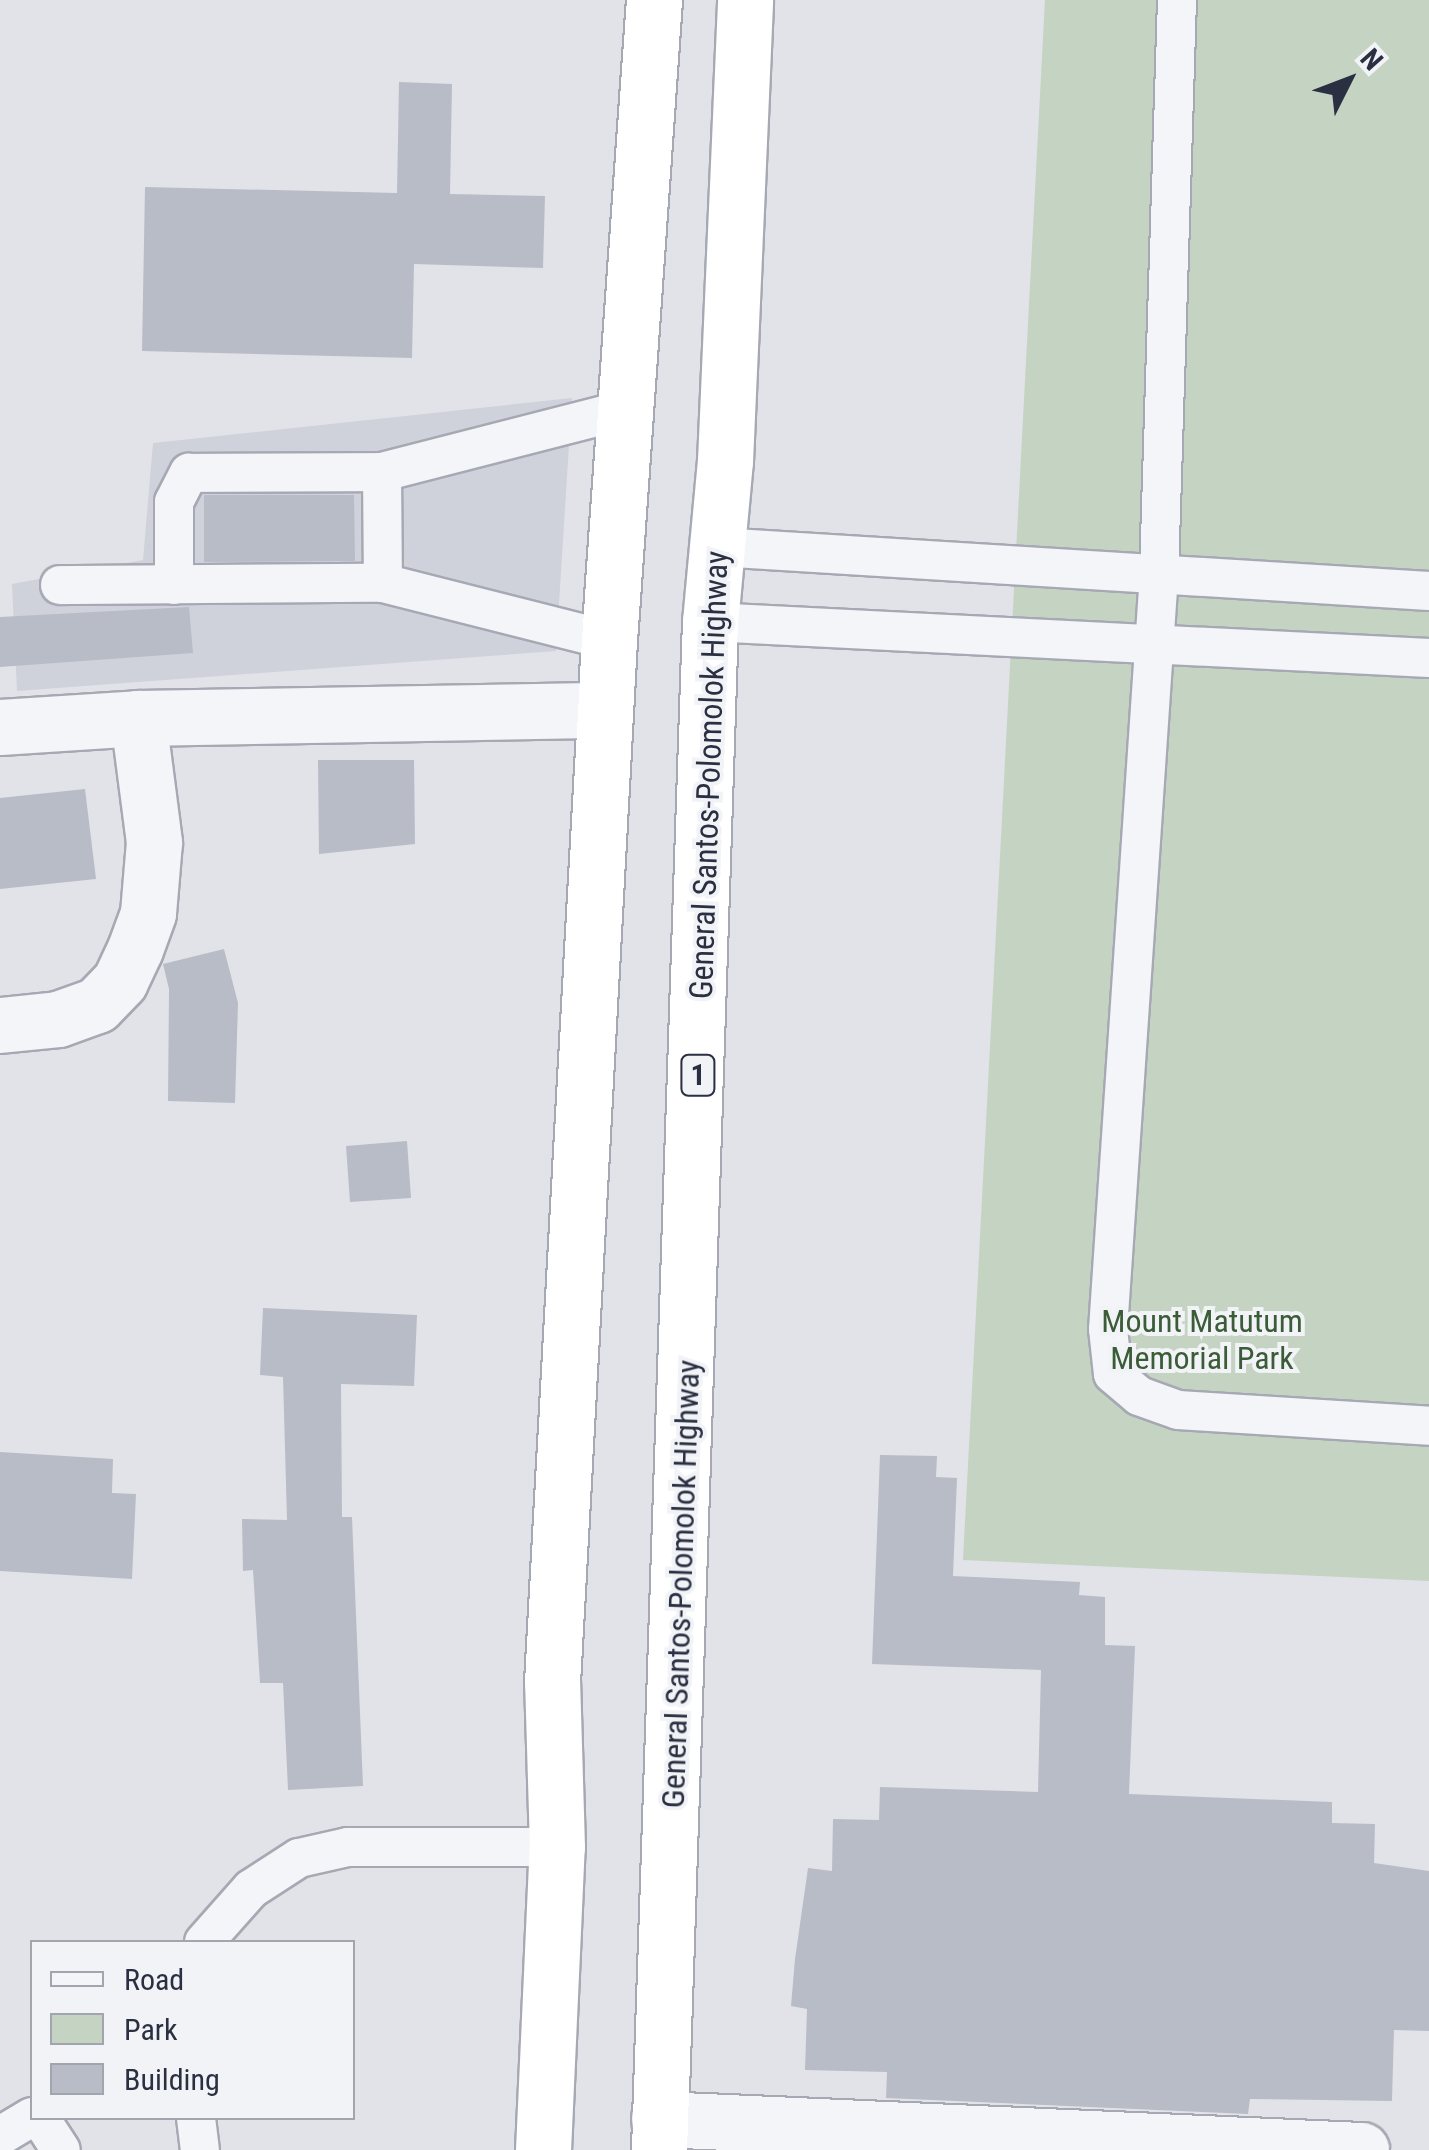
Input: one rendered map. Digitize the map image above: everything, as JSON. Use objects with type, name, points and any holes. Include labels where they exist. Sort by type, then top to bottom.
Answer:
[{"type":"highway","points":[[543,2150],[557,1847],[552,1682],[609,640],[654,0]]},
{"type":"highway","name":"General Santos-Polomolok Highway","points":[[659,2134],[710,622],[718,547],[745,0]]},
{"type":"street","points":[[0,727],[138,718],[605,710]]},
{"type":"street","points":[[0,1025],[70,1016],[97,1005],[120,981],[135,949],[148,913],[154,842],[138,718]]},
{"type":"street","points":[[659,2134],[1361,2150]]},
{"type":"lane","points":[[1178,0],[1159,574],[1108,1328],[1113,1374],[1138,1396],[1178,1410],[1429,1426]]},
{"type":"lane","points":[[174,585],[174,502],[182,478],[188,473],[277,480],[382,472],[624,410]]},
{"type":"lane","points":[[382,472],[384,583]]},
{"type":"lane","points":[[718,547],[1429,590]]},
{"type":"lane","points":[[60,586],[174,585],[278,576],[384,583],[609,640]]},
{"type":"lane","points":[[710,622],[1429,658]]},
{"type":"lane","points":[[206,1940],[251,1889],[299,1858],[348,1847],[557,1847]]},
{"type":"lane","points":[[0,2136],[30,2120]]},
{"type":"lane","points":[[38,2120],[61,2150]]},
{"type":"lane","points":[[196,2120],[200,2150]]},
{"type":"shaded area","points":[[572,398],[556,651],[17,691],[12,584],[143,560],[153,443]]},
{"type":"green space","name":"Mount Matutum Memorial Park","points":[[1045,0],[1429,0],[1429,1581],[963,1560]]},
{"type":"building","points":[[399,82],[452,84],[450,194],[545,196],[543,268],[414,264],[412,358],[142,351],[145,187],[397,193]]},
{"type":"building","points":[[204,495],[354,495],[355,561],[204,562]]},
{"type":"building","points":[[189,607],[193,653],[0,667],[0,617]]},
{"type":"building","points":[[318,760],[414,760],[415,844],[319,854]]},
{"type":"building","points":[[85,789],[96,879],[0,889],[0,798]]},
{"type":"building","points":[[224,949],[238,1003],[235,1103],[168,1101],[169,989],[163,964]]},
{"type":"building","points":[[407,1141],[411,1198],[350,1202],[346,1146]]},
{"type":"building","points":[[263,1308],[417,1315],[414,1386],[341,1384],[342,1517],[352,1517],[363,1786],[288,1790],[283,1683],[260,1683],[253,1570],[243,1571],[242,1519],[287,1520],[283,1377],[260,1375]]},
{"type":"building","points":[[0,1452],[113,1459],[112,1493],[136,1494],[132,1579],[0,1571]]},
{"type":"building","points":[[880,1455],[937,1456],[936,1477],[957,1478],[953,1576],[1080,1582],[1079,1595],[1105,1597],[1105,1645],[1135,1646],[1129,1794],[1332,1802],[1332,1823],[1375,1824],[1374,1863],[1429,1871],[1429,2031],[1394,2030],[1392,2101],[1250,2099],[1248,2114],[886,2098],[887,2072],[805,2070],[807,2009],[791,2006],[795,1959],[808,1868],[832,1871],[833,1819],[879,1820],[880,1787],[1038,1792],[1041,1670],[872,1664]]}]
